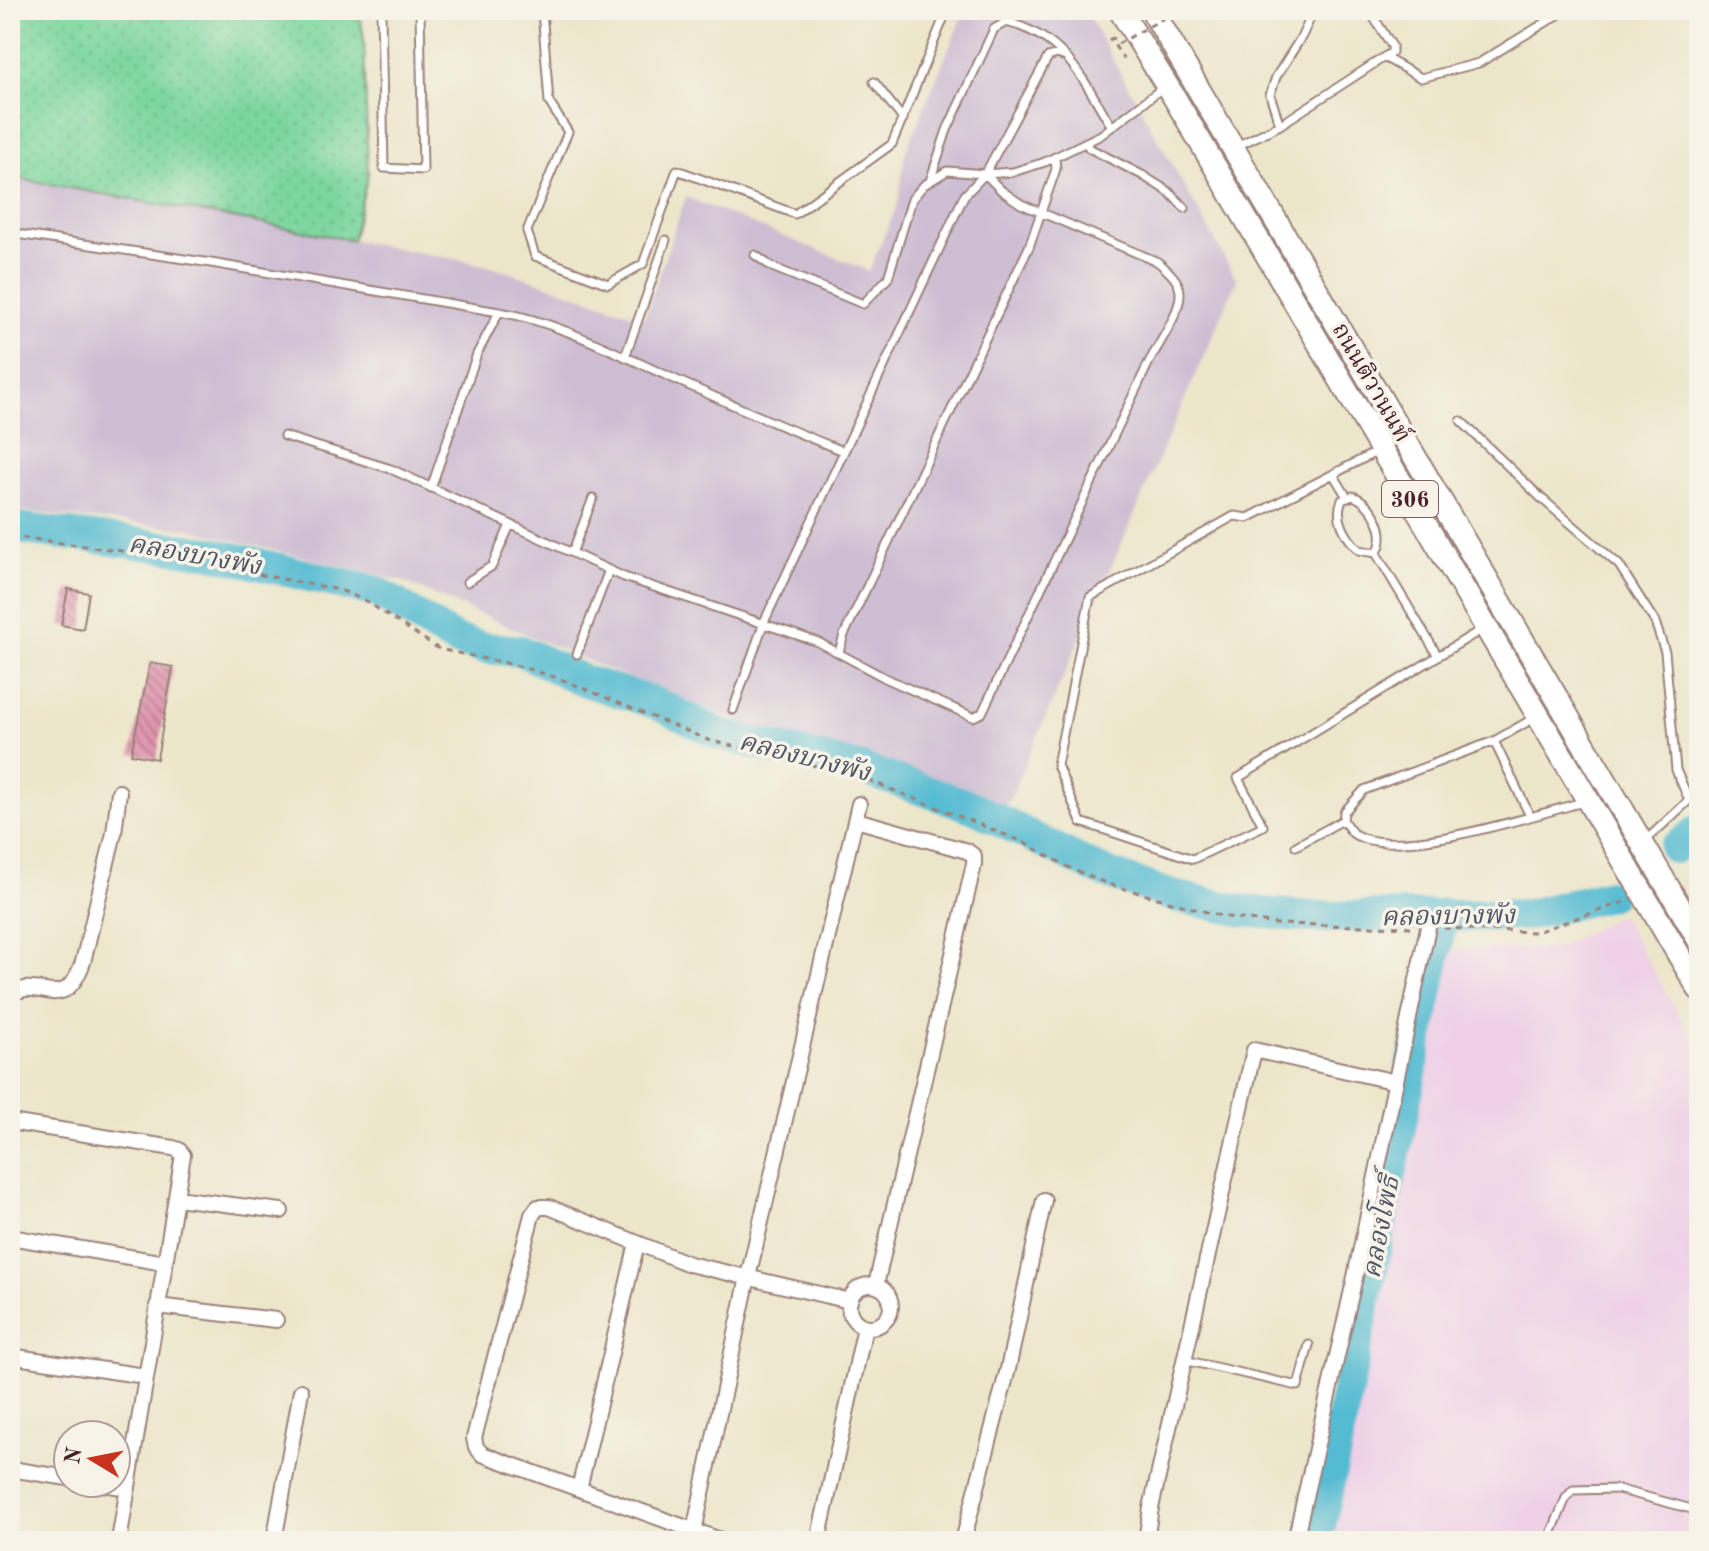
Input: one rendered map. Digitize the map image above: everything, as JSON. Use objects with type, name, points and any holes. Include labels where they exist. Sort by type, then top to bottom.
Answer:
[{"type":"main road","name":"ถนนติวานนท์","points":[[1120,10],[1699,989]]},
{"type":"main road","name":"ถนนติวานนท์","points":[[1162,12],[1197,86],[1699,940]]},
{"type":"main road","points":[[1170,91],[1197,86]]},
{"type":"street","points":[[10,996],[21,990],[59,993],[76,981],[114,833],[119,792]]},
{"type":"street","points":[[694,1531],[748,1277],[859,804]]},
{"type":"street","points":[[856,820],[967,851],[974,856],[876,1285]]},
{"type":"street","points":[[1295,1541],[1428,927]]},
{"type":"street","points":[[1146,1541],[1254,1050],[1396,1082]]},
{"type":"street","points":[[10,1122],[179,1150],[183,1155],[132,1462]]},
{"type":"street","points":[[176,1198],[281,1211]]},
{"type":"street","points":[[963,1541],[1008,1369],[1044,1200]]},
{"type":"street","points":[[723,1541],[482,1454],[476,1447],[474,1438],[532,1215],[538,1207],[549,1207],[689,1264],[850,1301]]},
{"type":"street","points":[[10,1237],[165,1263]]},
{"type":"street","points":[[579,1489],[637,1243]]},
{"type":"street","points":[[876,1285],[889,1295],[891,1311],[881,1324],[865,1327],[852,1317],[850,1301],[860,1287],[876,1285]]},
{"type":"street","points":[[157,1306],[276,1320]]},
{"type":"street","points":[[818,1541],[865,1327]]},
{"type":"street","points":[[10,1356],[145,1376]]},
{"type":"street","points":[[274,1541],[301,1391]]},
{"type":"street","points":[[10,1469],[52,1476]]},
{"type":"street","points":[[119,1541],[126,1499]]},
{"type":"lane","points":[[381,10],[384,168],[423,170],[420,10]]},
{"type":"lane","points":[[542,10],[549,102],[568,132],[527,231],[535,256],[608,284],[643,264],[677,170],[795,214],[892,144],[947,10]]},
{"type":"lane","points":[[1280,125],[1270,95],[1314,10]]},
{"type":"lane","points":[[1233,148],[1280,125],[1392,52],[1392,46],[1369,10]]},
{"type":"lane","points":[[1384,57],[1421,78],[1479,63],[1566,10]]},
{"type":"lane","points":[[930,181],[947,130],[994,29],[1006,22],[1019,25],[1057,45],[1080,74],[1112,127]]},
{"type":"lane","points":[[733,710],[764,622],[958,207],[985,174],[1048,57],[1057,54],[1066,57]]},
{"type":"lane","points":[[874,82],[903,119]]},
{"type":"lane","points":[[755,255],[772,267],[863,304],[888,278],[912,199],[930,181],[947,171],[985,174],[1013,172],[1055,157],[1086,142],[1170,91]]},
{"type":"lane","points":[[1086,142],[1089,148],[1169,192],[1185,208]]},
{"type":"lane","points":[[839,652],[844,635],[1022,261],[1056,169],[1055,157]]},
{"type":"lane","points":[[284,436],[391,469],[609,570],[764,622],[839,652],[885,678],[973,717],[982,713],[1177,309],[1181,291],[1175,277],[1158,262],[1040,214],[1002,191],[985,174]]},
{"type":"lane","points":[[10,233],[520,315],[625,357],[755,417],[843,451]]},
{"type":"lane","points":[[625,357],[666,240]]},
{"type":"lane","points":[[431,488],[477,354],[499,312]]},
{"type":"lane","points":[[1461,421],[1540,497],[1619,565],[1655,622],[1665,652],[1676,770],[1689,800]]},
{"type":"lane","points":[[1381,449],[1248,518],[1234,516],[1090,597],[1057,765],[1081,822],[1193,859],[1263,826],[1238,778],[1485,627]]},
{"type":"lane","points":[[1333,474],[1347,497]]},
{"type":"lane","points":[[1376,553],[1380,548],[1381,531],[1365,502],[1353,496],[1347,497],[1339,507],[1341,522],[1359,550],[1376,553],[1438,656]]},
{"type":"lane","points":[[572,553],[593,498]]},
{"type":"lane","points":[[467,582],[492,566],[510,525]]},
{"type":"lane","points":[[577,654],[609,570]]},
{"type":"lane","points":[[1538,716],[1494,741],[1364,790],[1344,812],[1343,820],[1353,834],[1393,844],[1471,832],[1588,800]]},
{"type":"lane","points":[[1494,741],[1530,816]]},
{"type":"lane","points":[[1642,843],[1699,791]]},
{"type":"lane","points":[[1296,846],[1343,820]]},
{"type":"lane","points":[[1184,1360],[1298,1386],[1309,1345]]},
{"type":"lane","points":[[1548,1541],[1566,1498],[1577,1490],[1617,1489],[1699,1511]]},
{"type":"path","points":[[1124,59],[1110,39],[1113,37],[1118,44],[1162,12]]},
{"type":"path","points":[[10,536],[174,558],[340,590],[366,601],[439,649],[515,665],[561,679],[708,740],[858,776],[1006,834],[1108,884],[1221,916],[1276,924],[1428,927]]},
{"type":"path","points":[[1452,928],[1536,932],[1616,907],[1642,892]]},
{"type":"shaded area","points":[[965,10],[1085,10],[1237,280],[1004,812],[774,736],[402,581],[192,530],[10,510],[10,177],[465,261],[500,269],[644,318],[686,197],[869,271],[898,204],[905,153]]},
{"type":"shaded area","points":[[1621,915],[1699,1049],[1699,1541],[1319,1541],[1450,949],[1556,948]]},
{"type":"green space","points":[[10,10],[359,10],[364,39],[368,175],[352,240],[10,177]]},
{"type":"building","points":[[68,589],[89,593],[83,629],[61,625]]},
{"type":"building","points":[[150,663],[173,667],[157,759],[131,754]]},
{"type":"waterway","name":"คลองบางพัง","points":[[10,527],[211,553],[377,592],[455,640],[485,648],[521,651],[582,680],[655,703],[722,735],[859,768],[973,807],[1098,870],[1173,896],[1243,911],[1310,917],[1528,915],[1609,895]]},
{"type":"waterway","name":"คลองบางพัง","points":[[1675,848],[1699,830]]},
{"type":"waterway","name":"คลองโพธิ์","points":[[1317,1541],[1443,914]]}]
